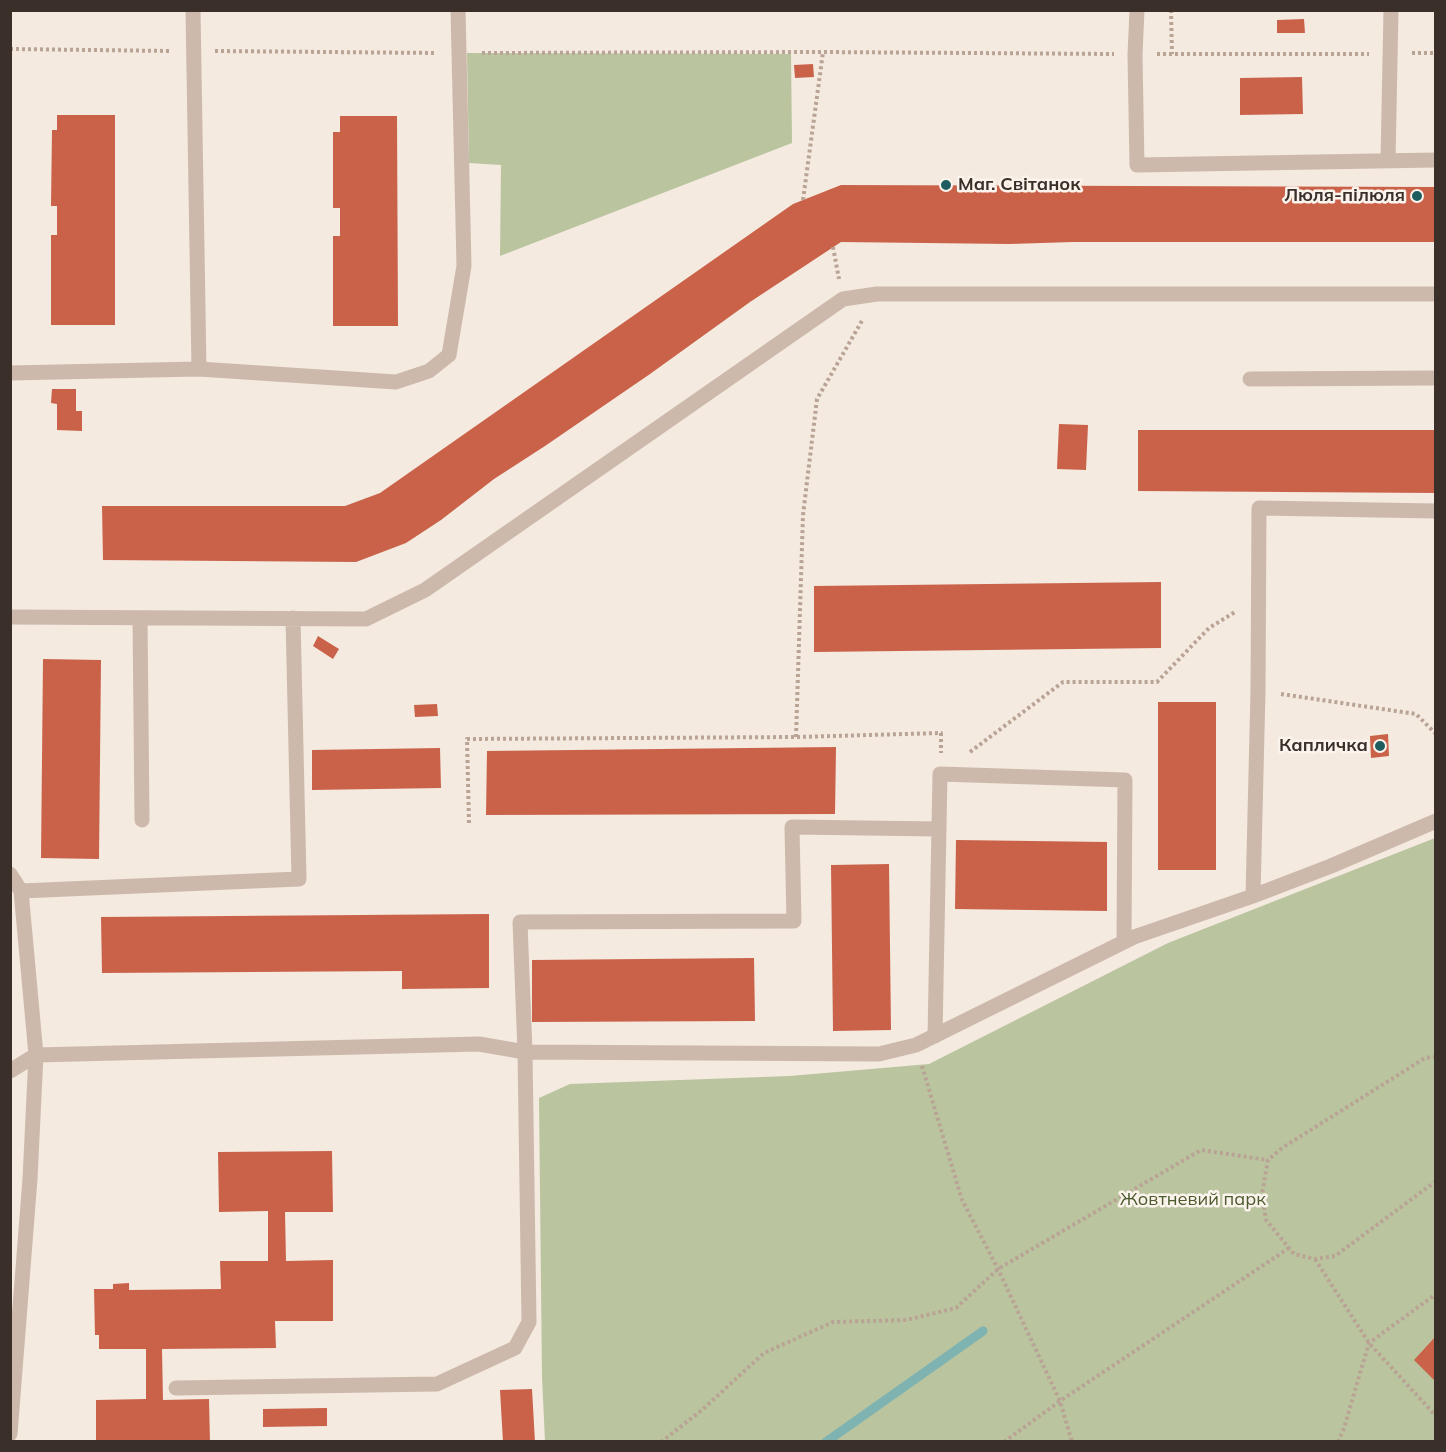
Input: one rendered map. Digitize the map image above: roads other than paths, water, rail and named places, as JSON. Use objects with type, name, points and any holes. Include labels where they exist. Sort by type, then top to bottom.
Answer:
[{"type":"lane","points":[[193,10],[199,369]]},
{"type":"lane","points":[[10,373],[199,369],[396,382],[429,371],[449,355],[464,266],[458,10]]},
{"type":"lane","points":[[1137,10],[1135,55],[1137,165],[1436,160]]},
{"type":"lane","points":[[1388,160],[1391,10]]},
{"type":"lane","points":[[10,618],[366,619],[425,590],[843,299],[877,294],[1436,294]]},
{"type":"lane","points":[[1250,378],[1436,378]]},
{"type":"lane","points":[[1253,896],[1258,690],[1259,508],[1436,511]]},
{"type":"lane","points":[[140,618],[142,820]]},
{"type":"lane","points":[[21,891],[299,879],[293,618]]},
{"type":"lane","points":[[935,1036],[940,774],[1125,780],[1124,941]]},
{"type":"lane","points":[[10,1071],[36,1055],[479,1044],[525,1052],[879,1054],[916,1045],[1124,941],[1331,866],[1436,821]]},
{"type":"lane","points":[[176,1388],[437,1384],[515,1348],[529,1322],[525,1052],[520,922],[794,921],[792,827],[939,829]]},
{"type":"lane","points":[[10,874],[21,891],[36,1055],[30,1179],[10,1434]]},
{"type":"waterway","points":[[826,1442],[983,1331]]},
{"type":"place","name":"Маг. Світанок","points":[[946,185]]},
{"type":"place","name":"Люля-пілюля","points":[[1417,196]]},
{"type":"place","name":"Капличка","points":[[1380,746]]},
{"type":"park label","name":"Жовтневий парк","points":[[1193,1200]]}]
